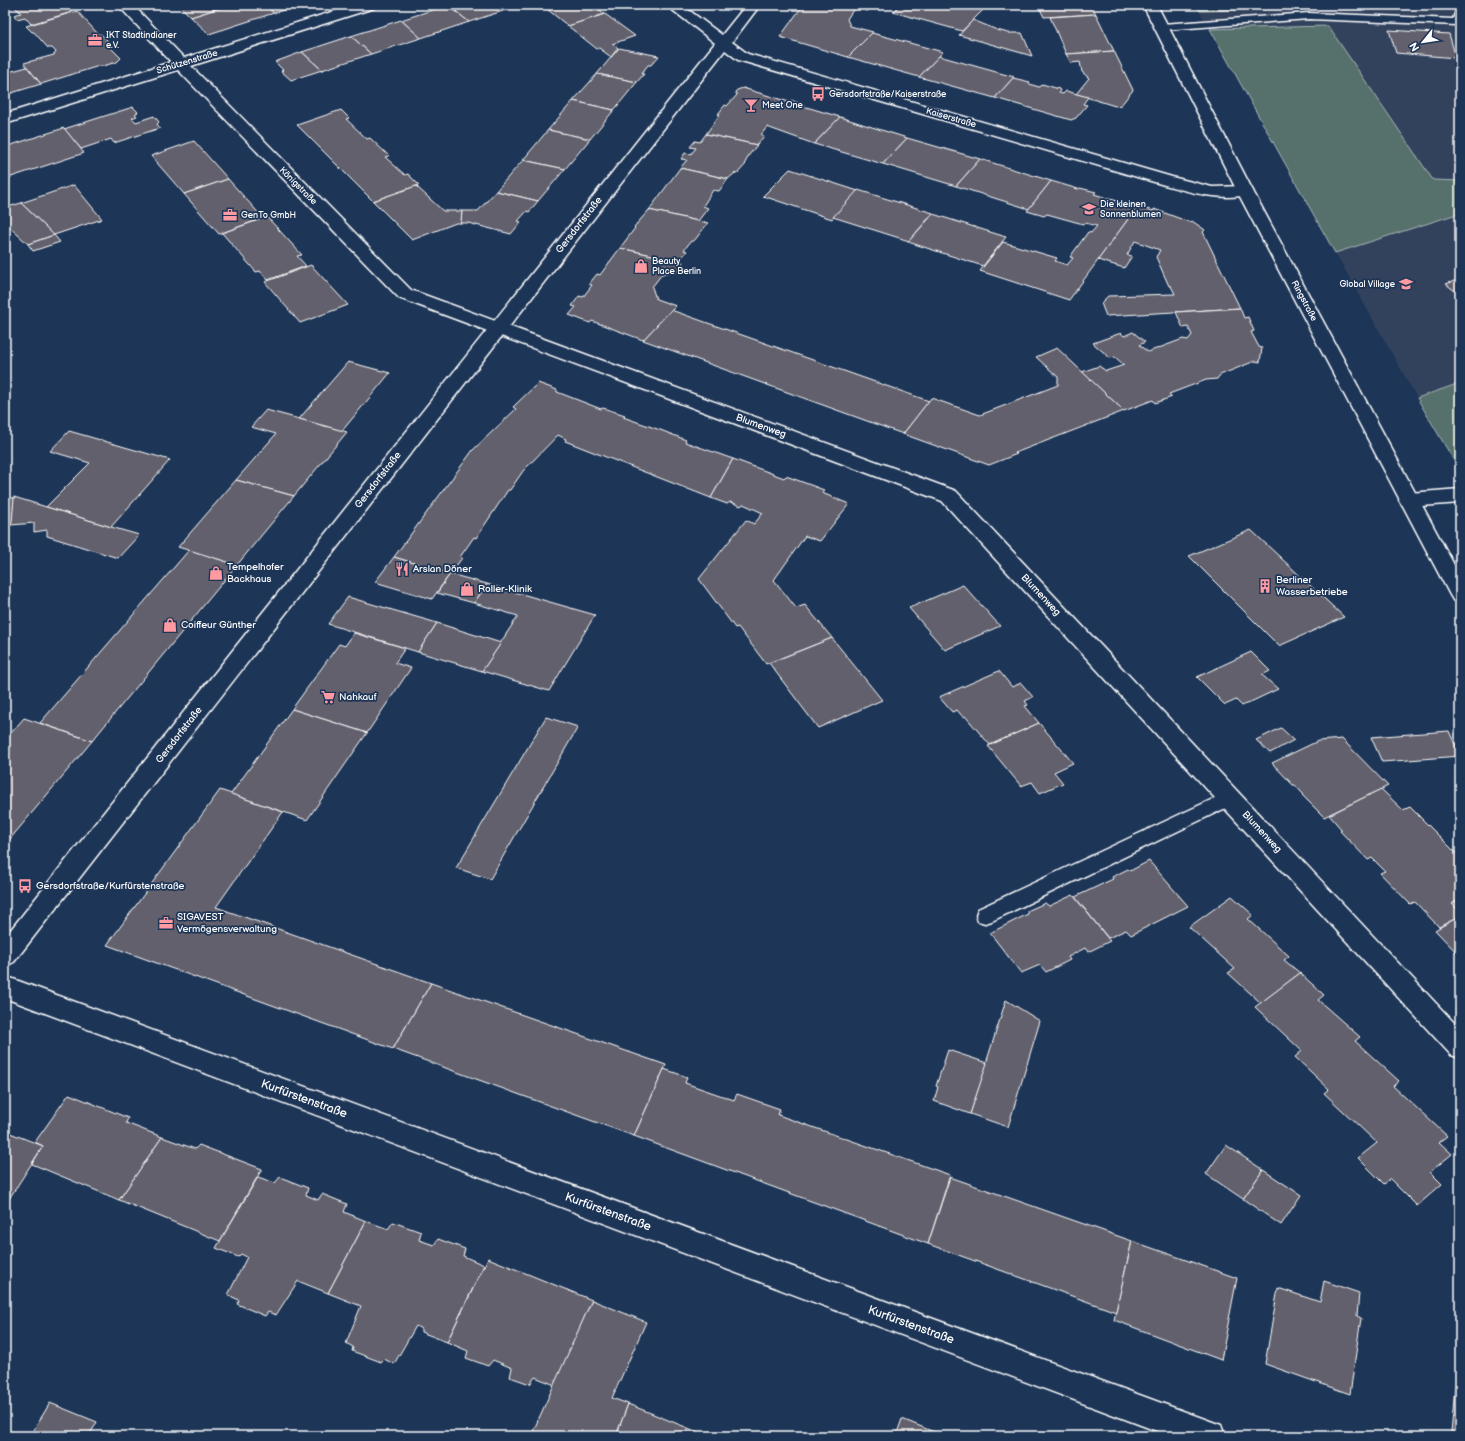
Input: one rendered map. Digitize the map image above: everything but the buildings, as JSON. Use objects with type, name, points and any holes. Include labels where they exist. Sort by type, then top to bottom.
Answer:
[{"type":"street","name":"Königstraße","points":[[125,5],[242,128],[405,294],[497,329]]},
{"type":"street","name":"Schützenstraße","points":[[5,119],[369,5]]},
{"type":"street","name":"Kaiserstraße","points":[[673,5],[743,56],[748,58],[1167,181],[1212,192],[1245,191]]},
{"type":"street","name":"Gersdorfstraße","points":[[5,956],[753,5]]},
{"type":"street","name":"Ringstraße","points":[[1150,5],[1245,191],[1460,595]]},
{"type":"street","name":"Blumenweg","points":[[497,329],[529,339],[949,496],[1460,1047]]},
{"type":"street","points":[[1409,500],[1460,496]]},
{"type":"street","name":"Kurfürstenstraße","points":[[5,987],[1210,1436]]},
{"type":"lane","points":[[1162,27],[1309,16],[1457,22],[1460,13]]},
{"type":"lane","points":[[985,914],[1230,798]]},
{"type":"shaded area","points":[[1196,5],[1460,5],[1460,383],[1417,398]]},
{"type":"green space","points":[[1196,5],[1270,5],[1271,9],[1200,11]]},
{"type":"green space","points":[[1328,26],[1433,180],[1460,181],[1460,213],[1335,253],[1210,29]]},
{"type":"green space","points":[[1460,383],[1460,471],[1417,398]]},
{"type":"place","name":"IKT Stadtindianer e.V.","points":[[95,40]]},
{"type":"place","name":"Gersdorfstraße/Kaiserstraße","points":[[818,94]]},
{"type":"place","name":"Meet One","points":[[751,105]]},
{"type":"place","name":"Die kleinen Sonnenblumen","points":[[1089,209]]},
{"type":"place","name":"GenTo GmbH","points":[[230,215]]},
{"type":"place","name":"Beauty Place Berlin","points":[[641,266]]},
{"type":"place","name":"Global Village","points":[[1406,284]]},
{"type":"place","name":"Arslan Döner","points":[[402,569]]},
{"type":"place","name":"Tempelhofer Backhaus","points":[[216,573]]},
{"type":"place","name":"Berliner Wasserbetriebe","points":[[1265,586]]},
{"type":"place","name":"Roller-Klinik","points":[[467,589]]},
{"type":"place","name":"Coiffeur Günther","points":[[170,625]]},
{"type":"place","name":"Nahkauf","points":[[328,697]]},
{"type":"place","name":"Gersdorfstraße/Kurfürstenstraße","points":[[25,886]]},
{"type":"place","name":"SIGAVEST Vermögensverwaltung","points":[[166,923]]}]
